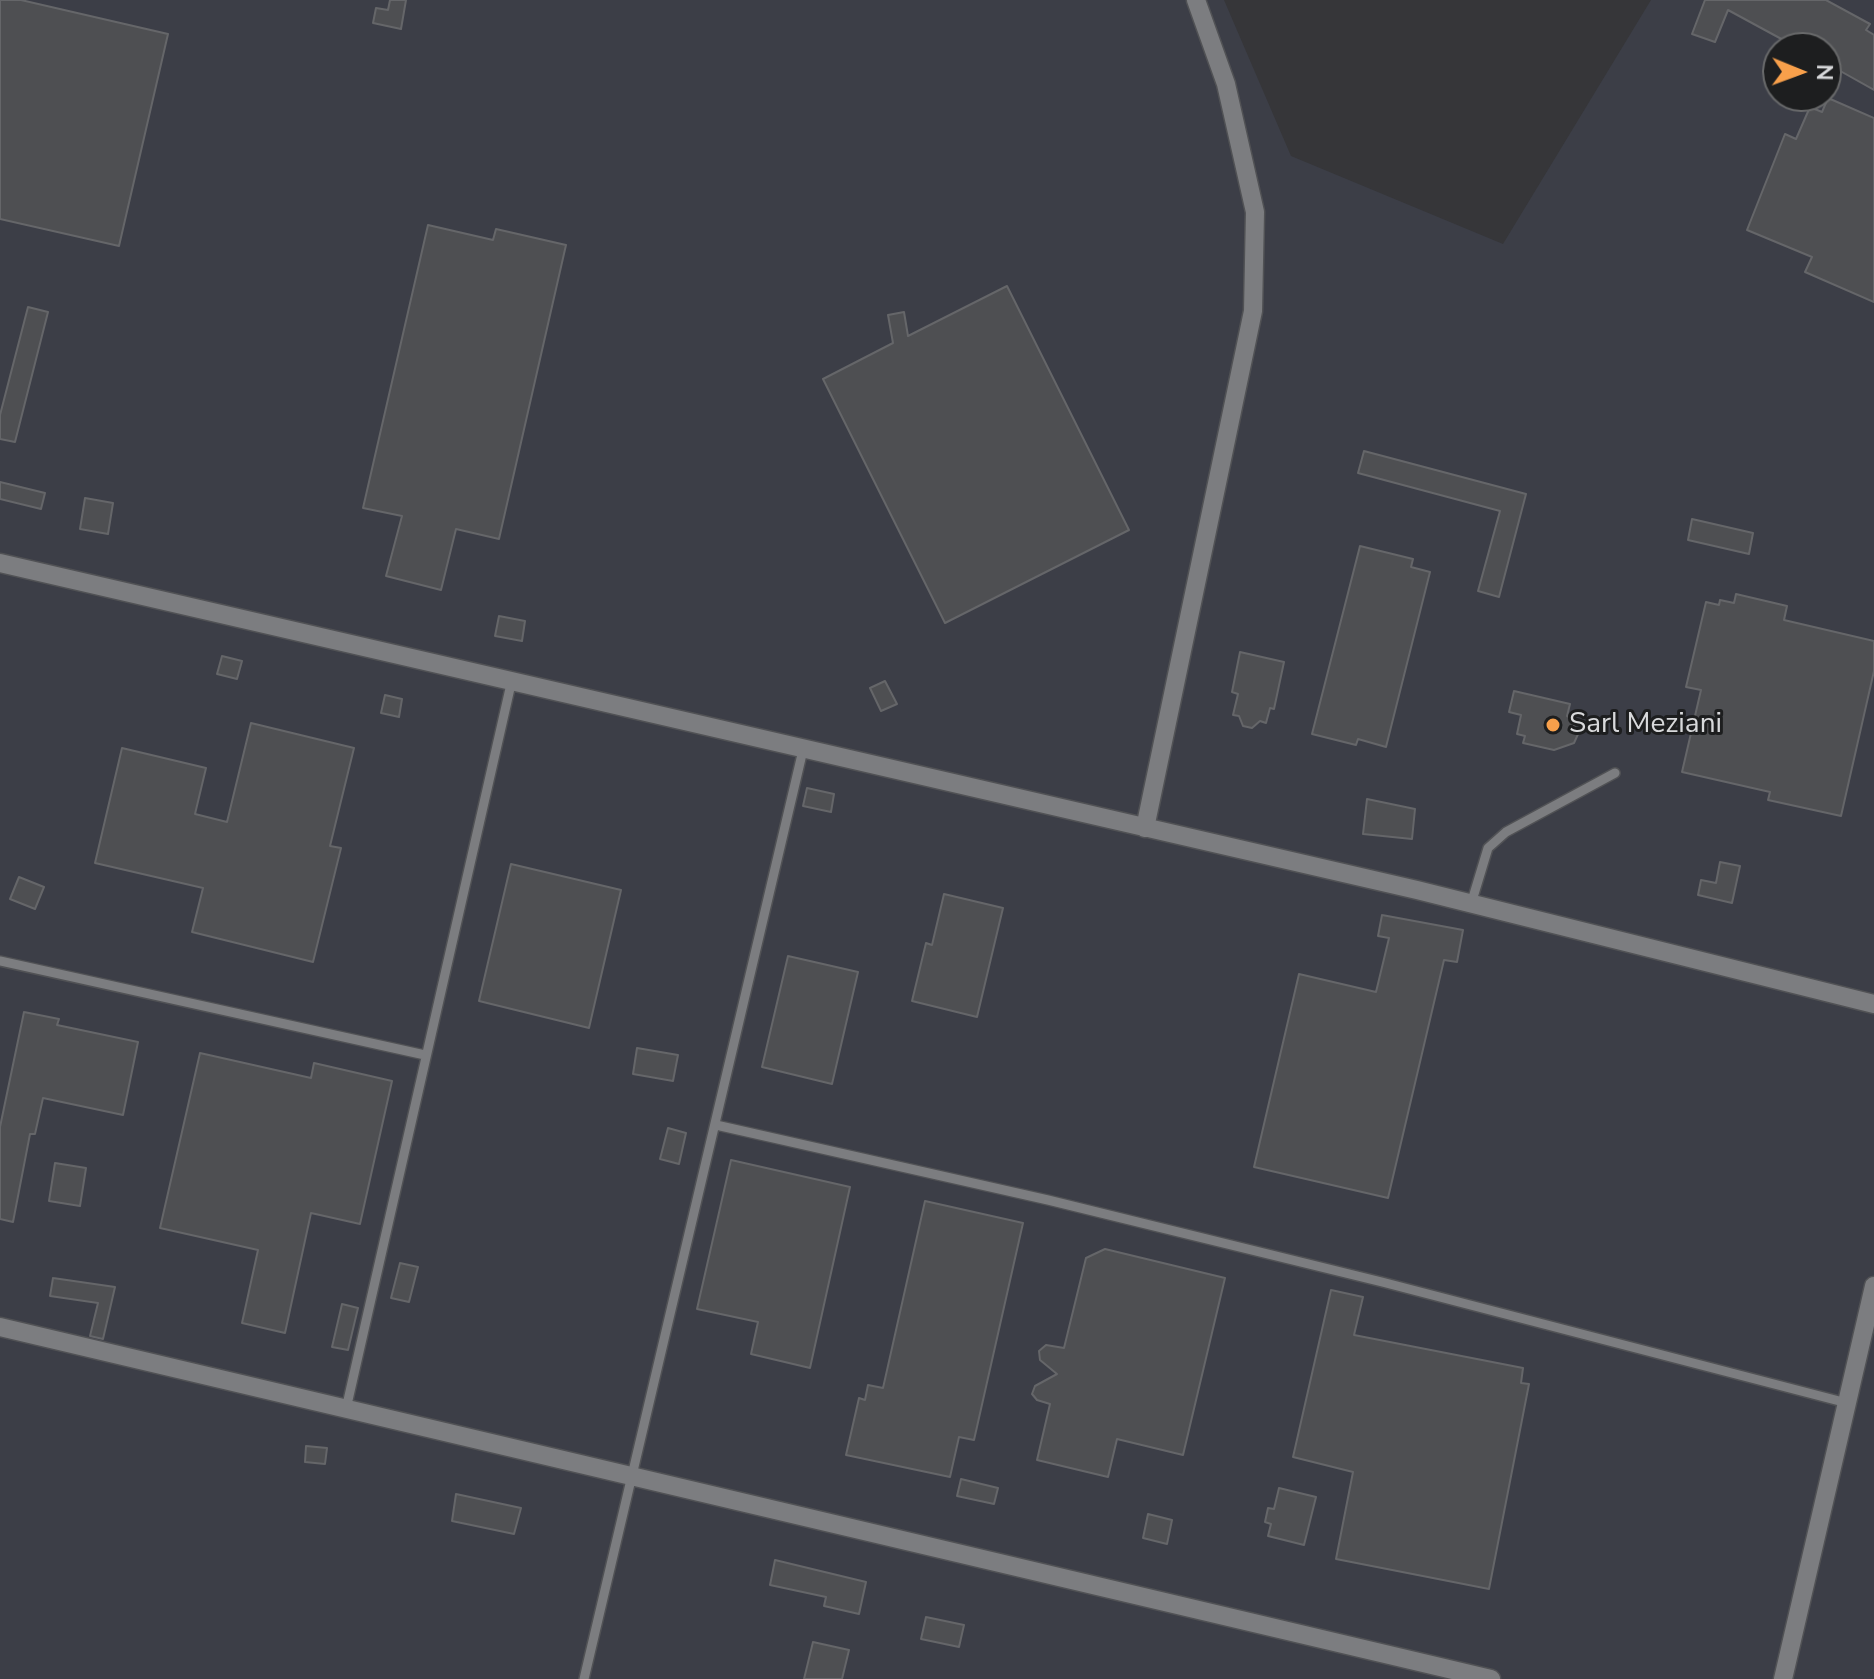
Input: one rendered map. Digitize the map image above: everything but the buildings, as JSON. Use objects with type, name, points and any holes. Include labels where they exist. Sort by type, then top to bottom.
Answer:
[{"type":"street","points":[[1145,828],[1253,311],[1255,212],[1226,84],[1196,0]]},
{"type":"street","points":[[0,563],[511,684],[1471,904],[1874,1004]]},
{"type":"street","points":[[1783,1679],[1874,1286]]},
{"type":"street","points":[[0,1327],[1491,1679]]},
{"type":"lane","points":[[346,1409],[511,684]]},
{"type":"lane","points":[[584,1679],[803,750]]},
{"type":"lane","points":[[1471,904],[1488,848],[1506,832],[1615,773]]},
{"type":"lane","points":[[0,961],[425,1055]]},
{"type":"lane","points":[[716,1125],[1094,1211],[1847,1403]]},
{"type":"shaded area","points":[[0,0],[1224,0],[1291,156],[1503,244],[1651,0],[1874,0],[1874,1679],[0,1679]]},
{"type":"place","name":"Sarl Meziani","points":[[1553,725]]}]
